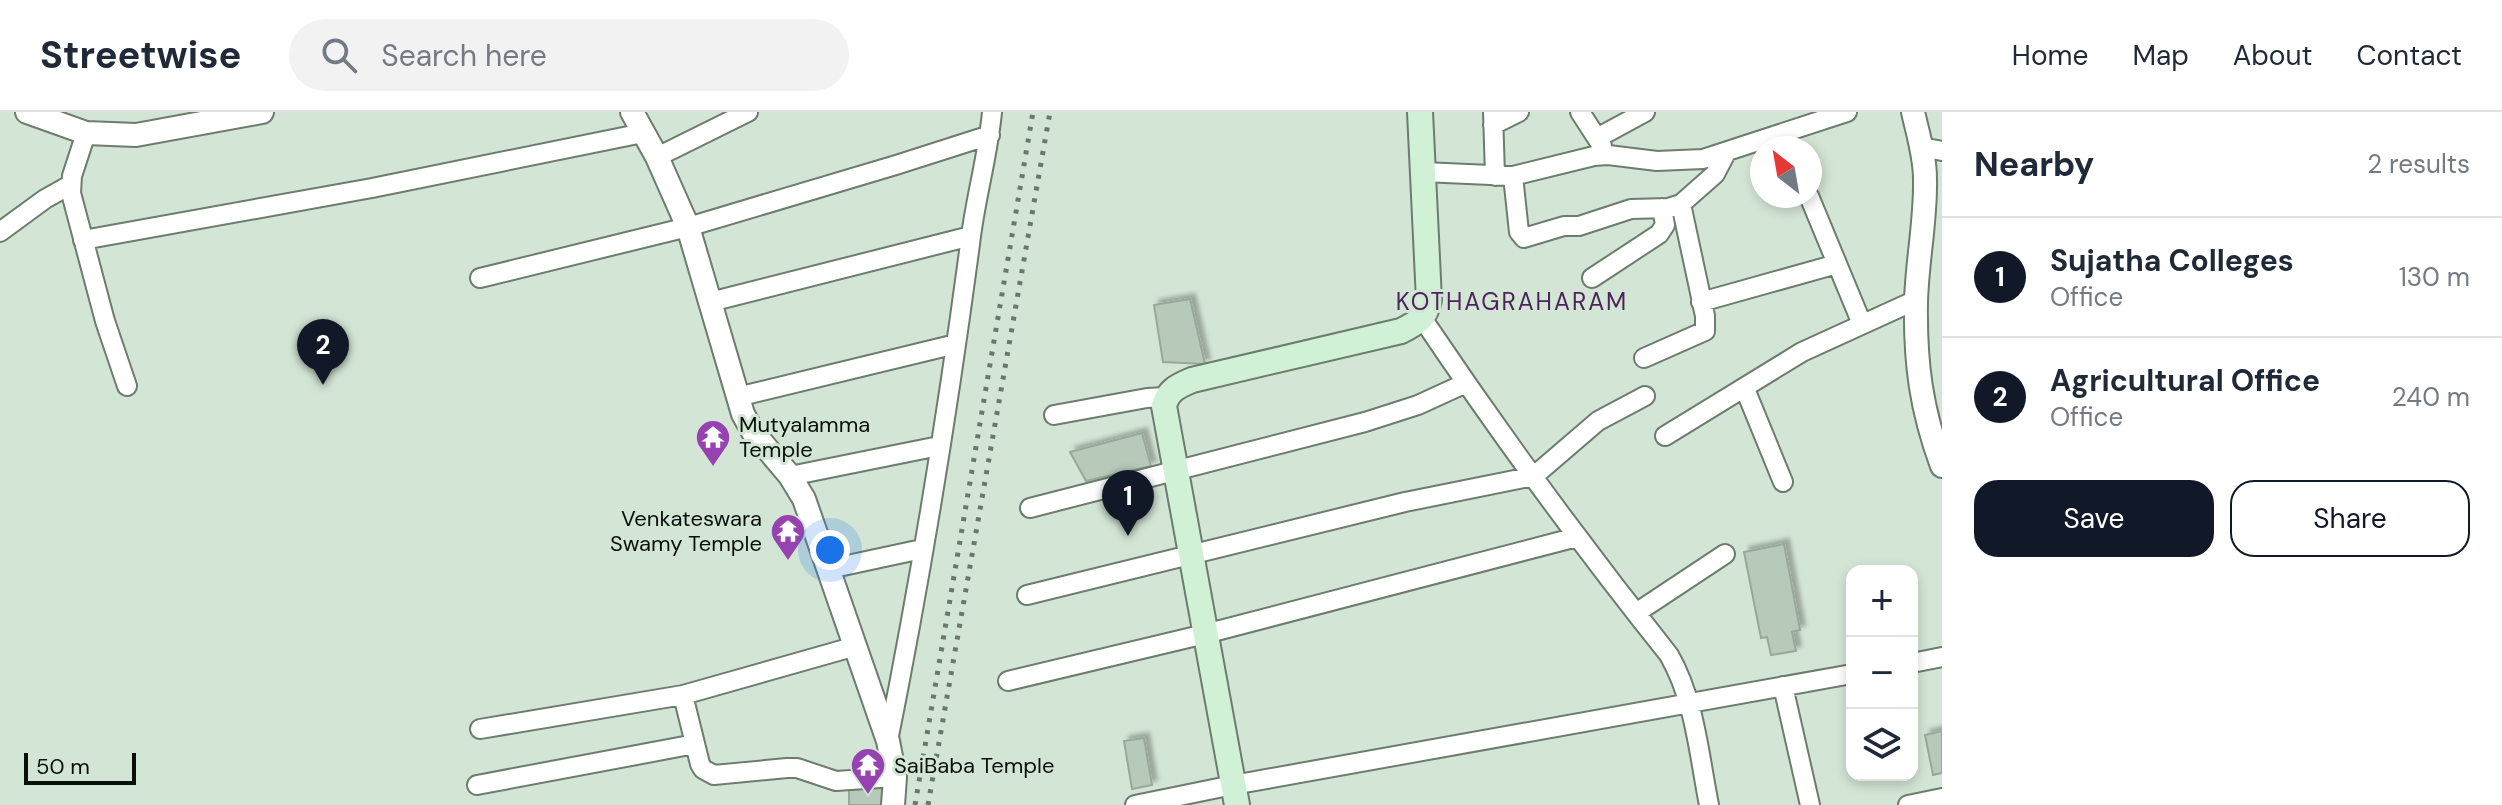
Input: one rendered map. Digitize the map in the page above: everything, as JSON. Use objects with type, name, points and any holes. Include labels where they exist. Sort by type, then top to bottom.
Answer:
[{"type":"main road","points":[[1235,795],[1175,473],[1164,406],[1166,397],[1192,380],[1401,331],[1422,318],[1429,300],[1420,112]]},
{"type":"street","points":[[27,112],[55,117],[86,133],[136,135],[188,119],[262,112]]},
{"type":"street","points":[[632,112],[657,157],[688,227],[737,397],[753,432],[790,476],[804,499],[888,741],[895,777],[893,805]]},
{"type":"street","points":[[657,157],[748,112]]},
{"type":"street","points":[[888,741],[909,636],[992,112]]},
{"type":"street","points":[[1519,112],[1493,119],[1504,176],[1519,232],[1524,238],[1564,226],[1579,226],[1631,209],[1672,206],[1715,174],[1726,153]]},
{"type":"street","points":[[1597,138],[1645,112]]},
{"type":"street","points":[[1796,136],[1847,112]]},
{"type":"street","points":[[1913,112],[1932,149],[1925,175],[1916,300],[1924,413],[1937,438],[1942,466]]},
{"type":"street","points":[[1581,113],[1608,155]]},
{"type":"street","points":[[86,133],[70,185],[105,321],[127,386]]},
{"type":"street","points":[[83,240],[372,188],[643,133]]},
{"type":"street","points":[[480,278],[688,227],[990,135]]},
{"type":"street","points":[[1423,172],[1504,176],[1594,156],[1678,161],[1703,159],[1750,148]]},
{"type":"street","points":[[0,232],[70,185]]},
{"type":"street","points":[[1592,278],[1659,234],[1672,206]]},
{"type":"street","points":[[1644,358],[1705,331],[1705,316],[1672,206]]},
{"type":"street","points":[[1814,208],[1862,324]]},
{"type":"street","points":[[710,302],[971,236]]},
{"type":"street","points":[[1701,302],[1837,264]]},
{"type":"street","points":[[1665,436],[1802,352],[1916,300]]},
{"type":"street","points":[[1422,318],[1577,537],[1679,671],[1690,703],[1709,805]]},
{"type":"street","points":[[737,397],[956,344]]},
{"type":"street","points":[[1030,508],[1365,422],[1418,405],[1466,383]]},
{"type":"street","points":[[1745,389],[1783,482]]},
{"type":"street","points":[[1027,595],[1405,502],[1534,476],[1598,421],[1645,396]]},
{"type":"street","points":[[1054,415],[1166,397]]},
{"type":"street","points":[[790,476],[939,446]]},
{"type":"street","points":[[1008,681],[1205,634],[1577,537]]},
{"type":"street","points":[[829,569],[922,549]]},
{"type":"street","points":[[1636,613],[1725,554]]},
{"type":"street","points":[[480,729],[683,695],[856,646]]},
{"type":"street","points":[[1918,662],[1942,657]]},
{"type":"street","points":[[1135,805],[1235,795],[1690,703],[1846,675]]},
{"type":"street","points":[[1783,686],[1810,805]]},
{"type":"street","points":[[683,695],[703,769],[714,775],[797,768],[836,781],[895,777]]},
{"type":"street","points":[[477,785],[695,744]]},
{"type":"street","points":[[1908,805],[1942,798]]},
{"type":"building","points":[[1190,299],[1205,364],[1163,362],[1154,305]]},
{"type":"building","points":[[1142,433],[1151,466],[1086,481],[1070,452]]},
{"type":"building","points":[[1784,544],[1800,630],[1792,632],[1796,651],[1771,655],[1767,637],[1761,638],[1744,552]]},
{"type":"building","points":[[1942,731],[1942,773],[1933,775],[1925,735]]},
{"type":"building","points":[[1144,738],[1152,785],[1132,789],[1124,741]]},
{"type":"building","name":"SaiBaba Temple","points":[[849,787],[888,787],[886,805],[849,805]]},
{"type":"railway","points":[[915,805],[1033,112]]},
{"type":"railway","points":[[928,805],[1050,112]]},
{"type":"place","name":"Agricultural Office","points":[[323,385]]},
{"type":"place","name":"Mutyalamma Temple","points":[[713,468]]},
{"type":"place","name":"Sujatha Colleges","points":[[1128,536]]},
{"type":"place","name":"Venkateswara Swamy Temple","points":[[788,562]]},
{"type":"place","name":"SaiBaba Temple","points":[[868,796]]},
{"type":"district","name":"KOTHAGRAHARAM","points":[[1512,301]]}]
